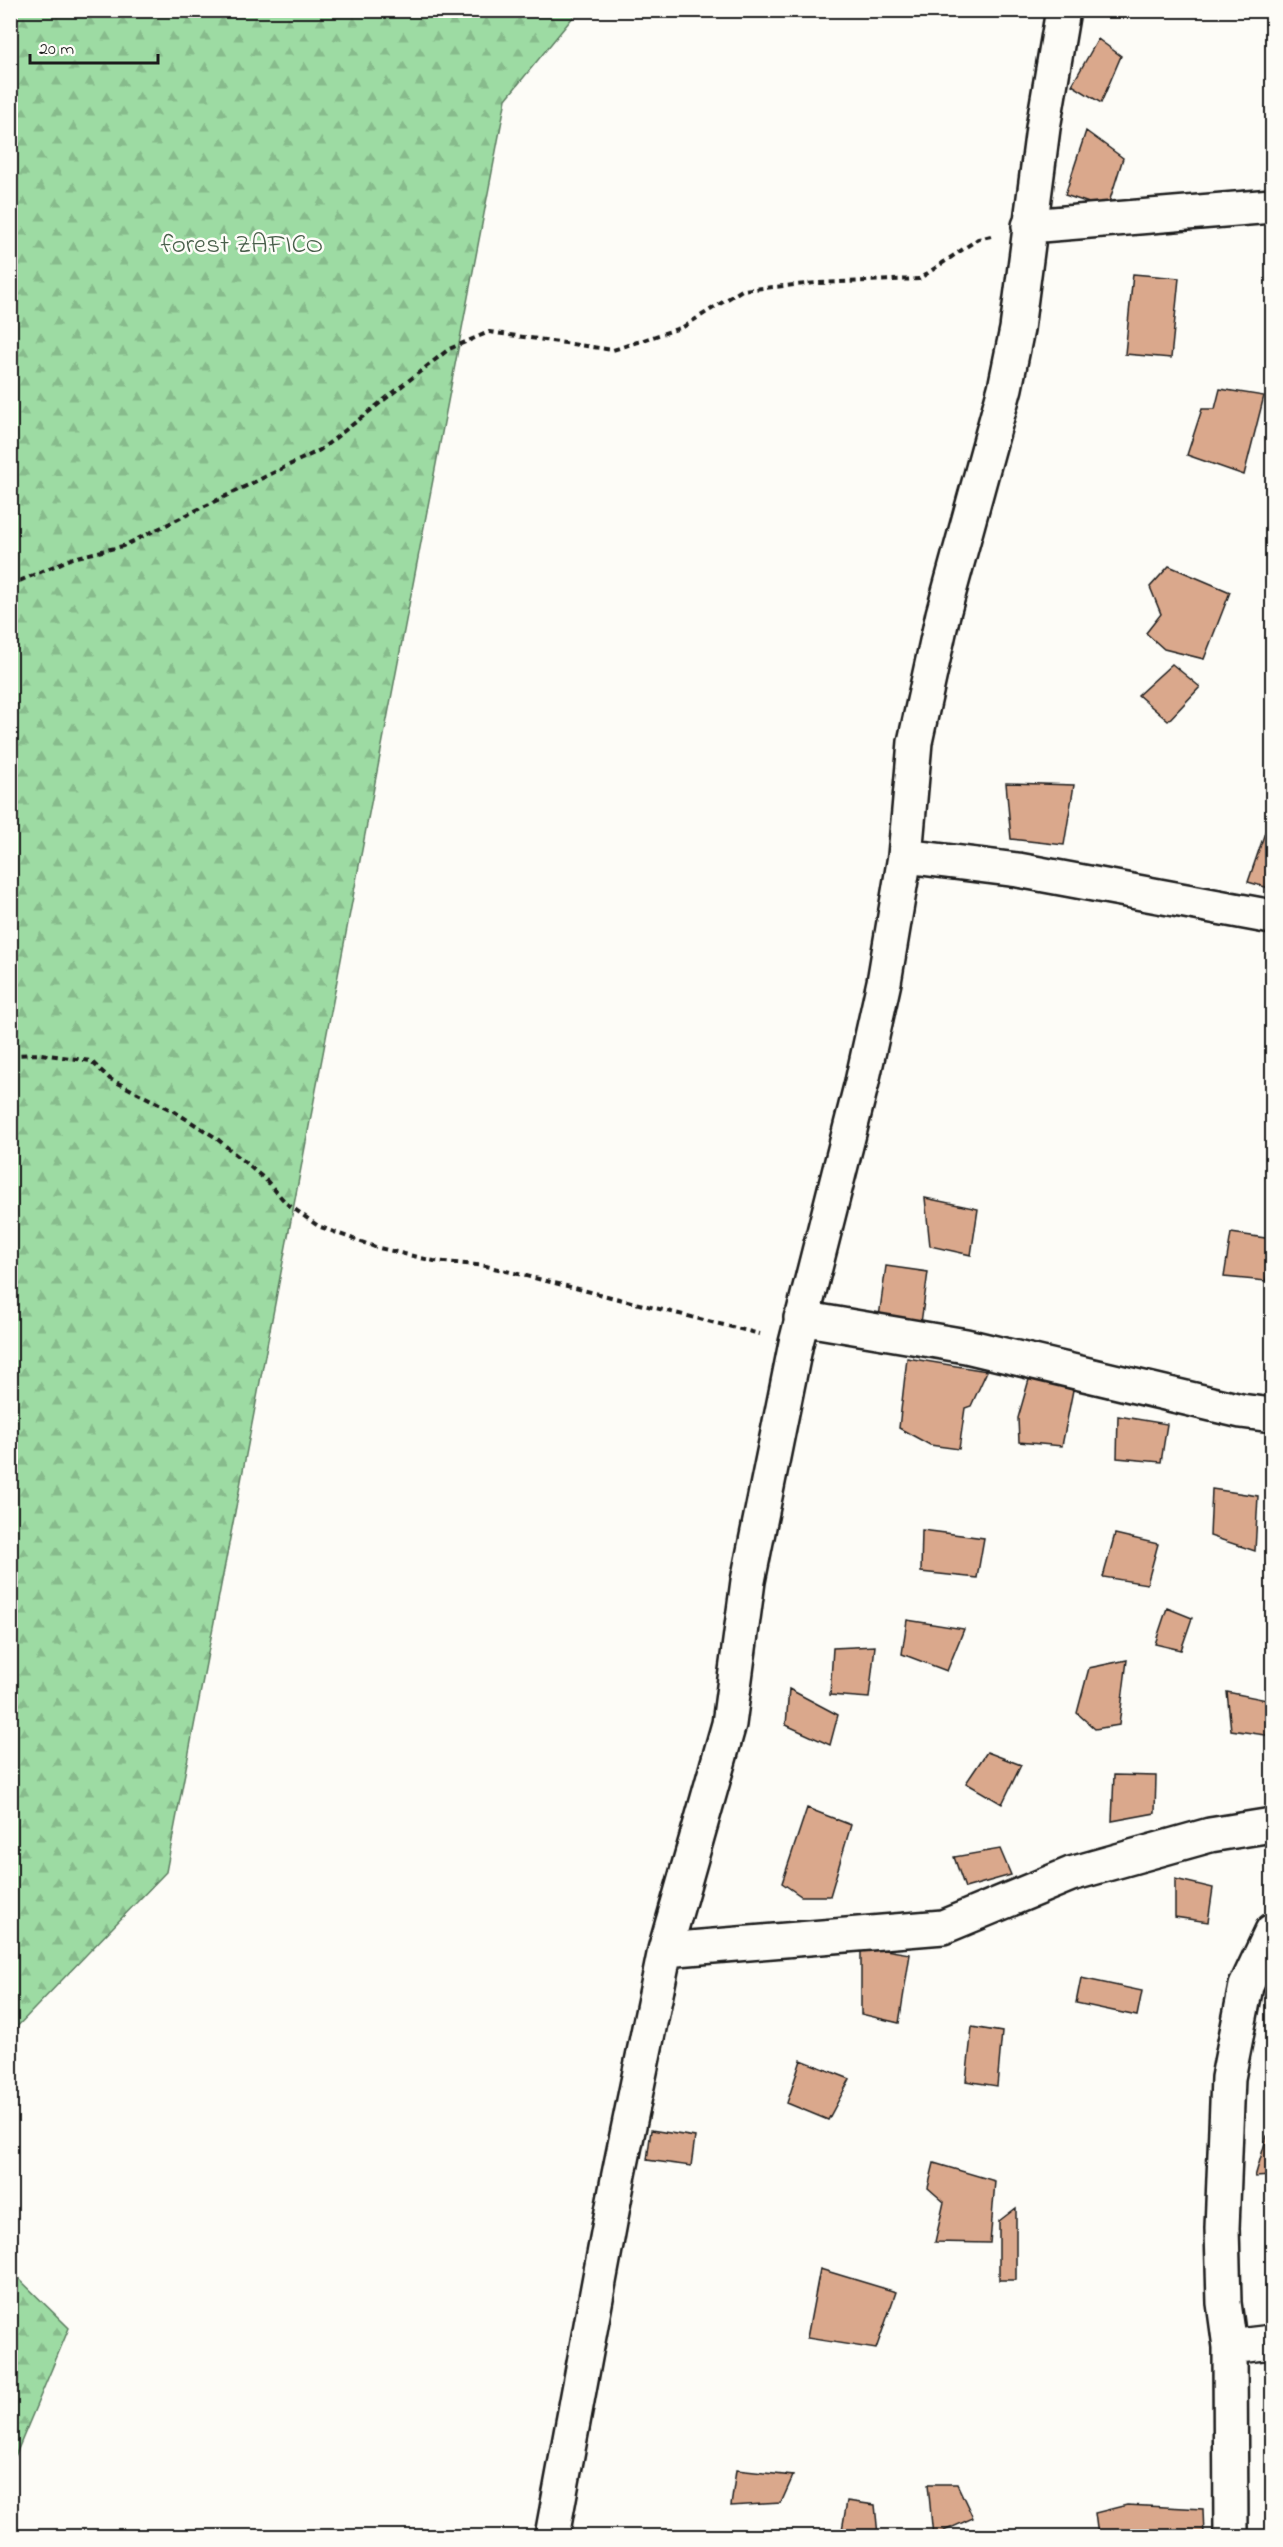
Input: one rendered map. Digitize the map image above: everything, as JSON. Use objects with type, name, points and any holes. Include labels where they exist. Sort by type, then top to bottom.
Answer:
[{"type":"street","points":[[552,2536],[618,2179],[665,1950],[729,1724],[748,1581],[798,1330],[862,1082],[884,982],[905,856],[915,742],[943,614],[1005,388],[1017,329],[1029,226],[1063,10]]},
{"type":"street","points":[[1029,226],[1272,206]]},
{"type":"street","points":[[905,856],[1018,870],[1272,917]]},
{"type":"street","points":[[798,1330],[966,1346],[1241,1411],[1272,1415]]},
{"type":"street","points":[[665,1950],[943,1927],[1071,1874],[1210,1836],[1272,1825]]},
{"type":"street","points":[[1231,2536],[1230,2347],[1224,2303],[1222,2228],[1228,2078],[1246,1986],[1272,1931]]},
{"type":"street","points":[[1230,2347],[1272,2342]]},
{"type":"path","points":[[10,585],[73,558],[123,546],[320,450],[449,349],[489,332],[613,350],[683,327],[742,290],[816,283],[919,279],[978,239],[1029,226]]},
{"type":"path","points":[[10,1055],[41,1054],[91,1061],[110,1079],[175,1112],[215,1137],[267,1181],[286,1203],[318,1226],[375,1247],[434,1261],[486,1266],[798,1330]]},
{"type":"green space","name":"forest ZAFICO","points":[[11,10],[578,11],[506,99],[166,1872],[11,2033]]},
{"type":"green space","points":[[11,2271],[69,2328],[11,2466]]},
{"type":"building","points":[[1098,39],[1121,56],[1101,103],[1072,85]]},
{"type":"building","points":[[1086,131],[1123,158],[1107,209],[1065,195]]},
{"type":"building","points":[[1133,274],[1179,278],[1171,358],[1125,354]]},
{"type":"building","points":[[1220,389],[1264,396],[1244,475],[1187,455],[1202,409],[1215,409]]},
{"type":"building","points":[[1169,566],[1230,592],[1204,659],[1164,649],[1146,633],[1161,614],[1150,587]]},
{"type":"building","points":[[1172,664],[1200,687],[1168,721],[1138,695]]},
{"type":"building","points":[[1006,783],[1074,785],[1064,845],[1011,839]]},
{"type":"building","points":[[1272,812],[1272,889],[1248,882]]},
{"type":"building","points":[[925,1198],[978,1209],[971,1255],[930,1246]]},
{"type":"building","points":[[1231,1233],[1272,1239],[1266,1281],[1224,1277]]},
{"type":"building","points":[[886,1266],[928,1272],[921,1323],[879,1317]]},
{"type":"building","points":[[907,1358],[987,1371],[971,1406],[965,1408],[959,1449],[930,1445],[899,1428]]},
{"type":"building","points":[[1030,1376],[1073,1390],[1062,1446],[1019,1442],[1018,1418]]},
{"type":"building","points":[[1118,1416],[1167,1424],[1161,1462],[1117,1458]]},
{"type":"building","points":[[1212,1489],[1258,1496],[1255,1551],[1210,1536]]},
{"type":"building","points":[[922,1530],[984,1538],[977,1578],[921,1572]]},
{"type":"building","points":[[1115,1534],[1158,1544],[1147,1584],[1103,1577]]},
{"type":"building","points":[[1167,1608],[1192,1618],[1181,1650],[1155,1644]]},
{"type":"building","points":[[907,1620],[964,1629],[947,1671],[902,1654]]},
{"type":"building","points":[[875,1646],[869,1698],[830,1695],[833,1648]]},
{"type":"building","points":[[1127,1660],[1119,1725],[1095,1729],[1077,1713],[1089,1668]]},
{"type":"building","points":[[789,1689],[838,1715],[830,1745],[786,1725]]},
{"type":"building","points":[[1227,1692],[1272,1701],[1272,1736],[1231,1730]]},
{"type":"building","points":[[987,1752],[1021,1765],[1002,1804],[966,1783]]},
{"type":"building","points":[[1114,1775],[1156,1776],[1155,1813],[1112,1821]]},
{"type":"building","points":[[807,1808],[851,1825],[830,1896],[801,1896],[782,1883]]},
{"type":"building","points":[[1000,1849],[1011,1875],[965,1888],[954,1857]]},
{"type":"building","points":[[1175,1879],[1213,1888],[1208,1922],[1175,1917]]},
{"type":"building","points":[[861,1946],[910,1954],[899,2023],[861,2014]]},
{"type":"building","points":[[1081,1978],[1142,1991],[1137,2016],[1076,2003]]},
{"type":"building","points":[[972,2027],[1002,2032],[997,2086],[966,2081]]},
{"type":"building","points":[[801,2060],[850,2079],[828,2120],[787,2103]]},
{"type":"building","points":[[651,2130],[695,2137],[691,2166],[647,2160]]},
{"type":"building","points":[[1272,2135],[1272,2176],[1255,2177],[1267,2136]]},
{"type":"building","points":[[934,2163],[995,2181],[990,2243],[935,2242],[944,2202],[928,2188]]},
{"type":"building","points":[[1016,2208],[1016,2280],[999,2280],[999,2221]]},
{"type":"building","points":[[820,2269],[896,2292],[876,2349],[807,2338]]},
{"type":"building","points":[[736,2470],[793,2476],[781,2503],[731,2506]]},
{"type":"building","points":[[928,2484],[957,2484],[973,2518],[933,2536]]},
{"type":"building","points":[[847,2501],[875,2505],[878,2535],[841,2536]]},
{"type":"building","points":[[1127,2505],[1203,2509],[1204,2536],[1098,2536],[1095,2513]]}]
